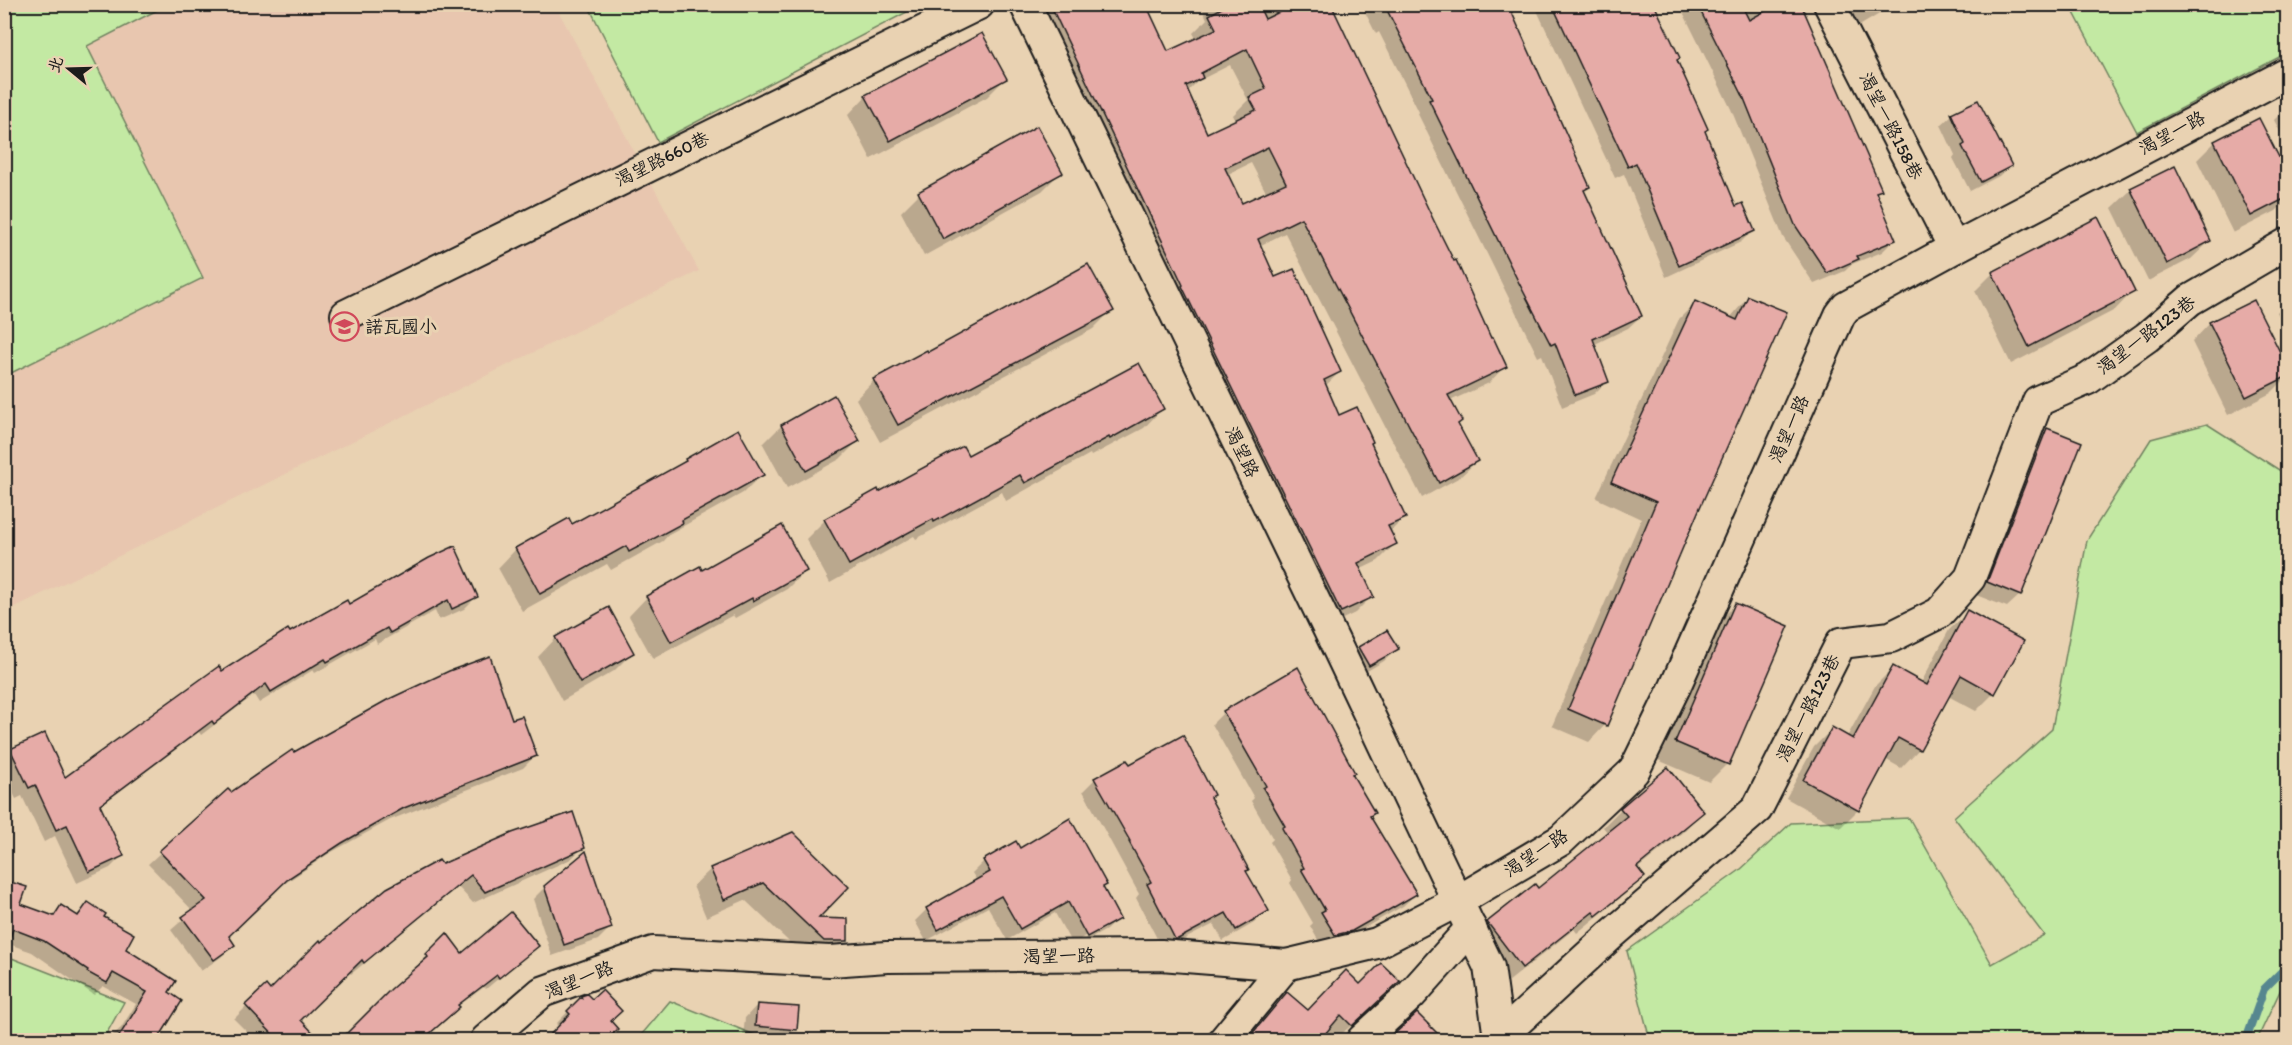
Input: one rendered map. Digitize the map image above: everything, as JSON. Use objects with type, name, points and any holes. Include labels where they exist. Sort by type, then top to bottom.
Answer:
[{"type":"street","name":"渴望路660巷","points":[[346,315],[979,4]]},
{"type":"street","name":"渴望路","points":[[1025,4],[1489,967],[1497,1039]]},
{"type":"street","name":"渴望一路158巷","points":[[1829,4],[1954,248]]},
{"type":"street","name":"渴望一路","points":[[486,1041],[542,992],[653,952],[830,961],[887,957],[1161,954],[1286,965],[1377,943],[1458,901],[1561,840],[1634,771],[1675,687],[1831,308],[1846,307],[2288,73]]},
{"type":"street","name":"渴望一路123巷","points":[[1497,1039],[1611,935],[1756,809],[1841,643],[1890,637],[1939,613],[1970,578],[2038,401],[2088,379],[2147,337],[2190,300],[2288,243]]},
{"type":"street","points":[[1362,1041],[1411,995],[1471,928]]},
{"type":"street","points":[[1224,1041],[1286,965]]},
{"type":"shaded area","name":"諾瓦國小","points":[[167,5],[555,5],[699,271],[5,612],[5,376],[203,278],[87,46]]},
{"type":"green space","points":[[5,4],[167,5],[87,46],[203,278],[5,376]]},
{"type":"green space","points":[[588,5],[903,5],[907,12],[658,142]]},
{"type":"green space","points":[[2070,5],[2287,5],[2287,53],[2137,132]]},
{"type":"green space","points":[[2207,424],[2287,475],[2287,976],[2257,1040],[1650,1040],[1627,951],[1740,870],[1791,823],[1909,818],[1992,964],[2044,935],[1954,817],[2052,729],[2087,540],[2151,439]]},
{"type":"green space","points":[[4,955],[124,1002],[103,1040],[5,1040]]},
{"type":"green space","points":[[670,1001],[765,1039],[637,1040]]},
{"type":"building","points":[[1050,4],[1146,4],[1168,51],[1216,29],[1209,15],[1229,4],[1258,4],[1265,19],[1296,4],[1331,4],[1434,221],[1454,261],[1456,260],[1491,338],[1493,337],[1507,367],[1448,395],[1462,421],[1458,424],[1478,461],[1439,483],[1301,218],[1258,239],[1275,277],[1294,269],[1341,372],[1324,380],[1339,415],[1357,407],[1406,518],[1388,526],[1397,544],[1358,563],[1374,597],[1341,612]],"holes":[[[1247,49],[1266,89],[1249,97],[1256,110],[1207,133],[1186,86],[1203,78],[1201,73]],[[1268,147],[1286,183],[1242,203],[1225,168]]]},
{"type":"building","points":[[1384,4],[1508,4],[1590,187],[1584,190],[1642,316],[1593,339],[1609,382],[1575,395],[1555,343],[1551,345],[1519,283],[1429,100],[1432,99]]},
{"type":"building","points":[[1552,4],[1654,4],[1680,58],[1677,60],[1708,129],[1705,131],[1736,206],[1743,203],[1755,231],[1679,266],[1636,163],[1628,167]]},
{"type":"building","points":[[1697,4],[1741,4],[1749,20],[1778,4],[1801,4],[1882,190],[1876,192],[1896,240],[1857,256],[1859,259],[1827,273],[1795,225],[1743,96]]},
{"type":"building","points":[[982,33],[1007,79],[890,141],[865,95]]},
{"type":"building","points":[[1978,100],[2012,166],[1981,182],[1962,146],[1965,144],[1951,113]]},
{"type":"building","points":[[2259,118],[2288,175],[2288,197],[2251,216],[2214,141]]},
{"type":"building","points":[[1037,126],[1063,173],[943,239],[918,192]]},
{"type":"building","points":[[2175,166],[2211,241],[2167,264],[2130,188]]},
{"type":"building","points":[[2098,217],[2135,292],[2029,347],[1992,272]]},
{"type":"building","points":[[1088,264],[1114,311],[898,425],[873,379],[927,350],[928,352]]},
{"type":"building","points":[[1748,296],[1787,312],[1698,512],[1607,726],[1568,709],[1656,502],[1611,482],[1695,301],[1737,320]]},
{"type":"building","points":[[2254,300],[2288,368],[2288,376],[2246,397],[2209,322]]},
{"type":"building","points":[[1139,363],[1164,409],[1025,483],[1020,475],[849,565],[824,519],[963,446],[968,455]]},
{"type":"building","points":[[834,395],[860,441],[806,471],[781,425]]},
{"type":"building","points":[[2047,428],[2082,442],[2021,596],[1987,582]]},
{"type":"building","points":[[738,429],[764,475],[629,552],[626,546],[540,594],[515,548],[569,518],[572,524],[686,461],[685,459]]},
{"type":"building","points":[[782,525],[807,571],[671,642],[646,596],[700,566],[702,570]]},
{"type":"building","points":[[455,546],[478,597],[452,609],[448,600],[390,633],[387,628],[327,662],[325,659],[271,692],[266,684],[214,724],[212,721],[100,805],[124,856],[89,872],[67,825],[56,830],[35,785],[29,788],[10,749],[45,733],[65,777],[219,666],[222,671],[288,629],[290,632],[347,600],[349,604],[429,558]]},
{"type":"building","points":[[1735,603],[1789,626],[1729,765],[1675,742]]},
{"type":"building","points":[[609,607],[634,653],[580,683],[555,637]]},
{"type":"building","points":[[1967,610],[2024,641],[1995,694],[1961,675],[1920,750],[1898,738],[1859,811],[1803,780],[1832,727],[1853,739],[1893,666],[1927,685]]},
{"type":"building","points":[[1387,630],[1399,649],[1369,666],[1358,647]]},
{"type":"building","points":[[490,656],[512,719],[522,716],[537,756],[404,808],[342,843],[289,878],[229,936],[235,945],[214,960],[182,917],[206,900],[159,851],[228,789],[231,792],[292,750],[294,752],[387,700],[449,671]]},
{"type":"building","points":[[1298,667],[1355,773],[1352,774],[1375,813],[1370,816],[1417,894],[1352,931],[1335,935],[1321,912],[1325,910],[1301,869],[1304,868],[1282,828],[1285,826],[1263,788],[1266,786],[1223,711]]},
{"type":"building","points":[[1183,735],[1214,795],[1210,797],[1249,870],[1246,871],[1269,911],[1236,930],[1226,913],[1175,939],[1147,884],[1151,882],[1094,778],[1127,760],[1130,764]]},
{"type":"building","points":[[1668,767],[1704,812],[1637,867],[1645,877],[1596,916],[1593,912],[1522,968],[1487,922],[1535,884],[1538,888],[1627,816],[1620,808]]},
{"type":"building","points":[[573,812],[585,848],[485,892],[471,875],[364,963],[362,960],[301,1020],[321,1041],[279,1041],[245,1005],[266,985],[270,990],[320,940],[321,942],[387,888],[439,860],[442,864],[512,833]]},
{"type":"building","points":[[1070,818],[1107,885],[1103,887],[1120,919],[1087,937],[1068,902],[1020,929],[1001,896],[938,930],[926,908],[990,872],[983,860],[1016,841],[1020,848]]},
{"type":"building","points":[[793,832],[849,887],[819,918],[848,919],[848,941],[824,941],[763,883],[724,900],[710,868]]},
{"type":"building","points":[[586,851],[612,928],[564,945],[544,886]]},
{"type":"building","points":[[4,880],[27,887],[21,904],[54,916],[61,905],[78,916],[88,902],[106,914],[104,917],[134,934],[126,949],[176,981],[169,992],[182,1001],[157,1041],[116,1041],[147,992],[113,973],[107,983],[87,972],[88,970],[44,941],[13,929],[8,943],[4,943]]},
{"type":"building","points":[[511,912],[539,946],[499,978],[497,975],[458,1005],[460,1007],[421,1041],[339,1041],[391,989],[428,957],[426,954],[447,933],[462,953]]},
{"type":"building","points":[[1381,963],[1400,981],[1352,1026],[1341,1015],[1319,1041],[1246,1041],[1287,992],[1308,1010],[1346,970],[1360,984]]},
{"type":"building","points":[[602,990],[622,1011],[611,1021],[618,1029],[612,1035],[616,1041],[544,1041],[570,1014],[567,1011],[581,997],[582,999],[581,996],[587,994],[592,999]]},
{"type":"building","points":[[757,1004],[799,1007],[797,1030],[755,1026]]},
{"type":"building","points":[[1417,1013],[1445,1041],[1387,1041]]},
{"type":"waterway","points":[[2246,1040],[2264,989],[2288,965]]},
{"type":"place","name":"諾瓦國小","points":[[344,327]]}]
